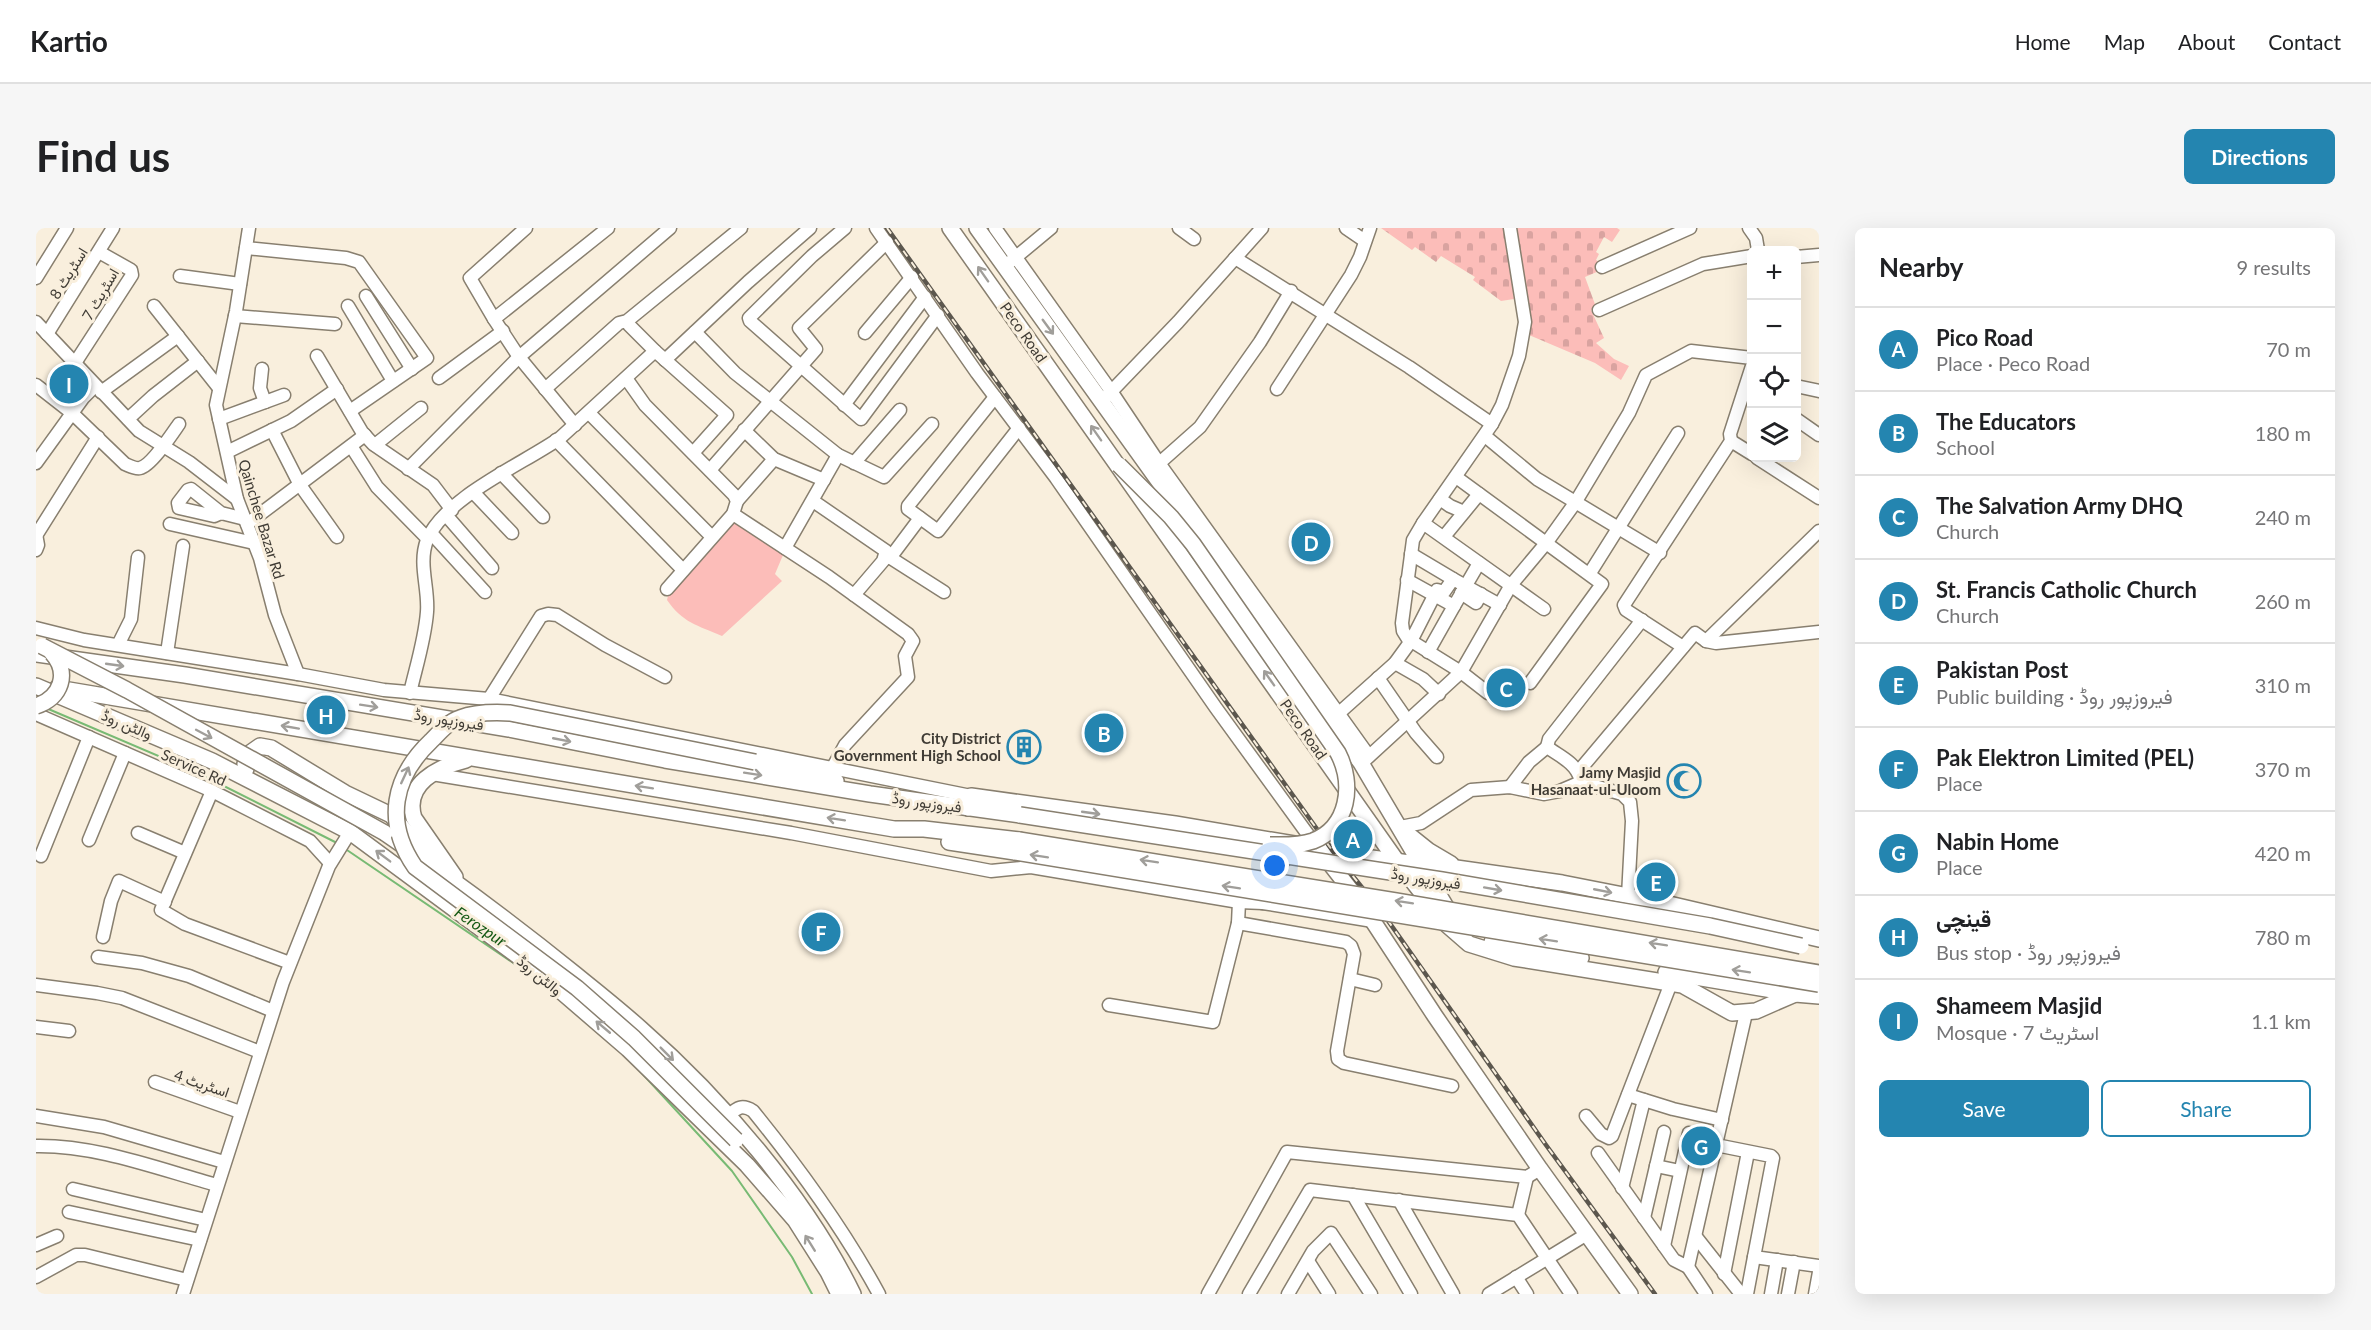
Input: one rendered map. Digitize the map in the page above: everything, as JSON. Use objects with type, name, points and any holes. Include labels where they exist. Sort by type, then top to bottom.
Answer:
[{"type":"main road","name":"Peco Road","points":[[950,228],[1396,860],[1446,924],[1469,944],[1514,958],[1671,983],[1688,988],[1732,1013],[1753,1011]]},
{"type":"main road","name":"Peco Road","points":[[978,228],[1010,262],[1365,760],[1400,828],[1456,921],[1490,942],[1795,994],[1819,996]]},
{"type":"main road","points":[[1119,465],[1171,517],[1193,544],[1338,753],[1345,765],[1348,780],[1347,796],[1337,821],[1328,833],[1314,840],[1302,844],[1283,845],[1183,839]]},
{"type":"main road","points":[[36,706],[46,703],[55,696],[61,685],[62,675],[60,665],[53,654],[38,648]]},
{"type":"main road","name":"فیروزپور روڈ","points":[[38,648],[665,760],[870,794],[969,802],[1020,814],[1710,926],[1819,949]]},
{"type":"main road","name":"والٹن روڈ","points":[[38,648],[127,690],[385,833],[459,884],[642,1029],[729,1115],[803,1210],[837,1262],[853,1294]]},
{"type":"main road","points":[[36,685],[794,812],[894,828],[924,829],[1819,984]]},
{"type":"main road","name":"والٹن روڈ","points":[[36,685],[212,760],[350,832],[534,968],[628,1048],[747,1165],[795,1220],[839,1294]]},
{"type":"main road","points":[[747,1165],[736,1140],[634,1038],[577,988],[415,867],[406,855],[396,827],[400,786],[408,767],[419,753],[449,724],[459,718],[489,712],[510,713],[815,774],[870,794]]},
{"type":"main road","points":[[327,820],[325,811],[248,772],[245,764],[250,753],[260,746],[266,746],[345,793],[385,812],[418,843],[445,862]]},
{"type":"main road","points":[[459,884],[414,818],[411,808],[414,794],[422,781],[452,763],[472,759]]},
{"type":"main road","points":[[969,802],[1175,824],[1318,848],[1373,921],[1533,1173],[1587,1234],[1630,1294]]},
{"type":"main road","points":[[1400,828],[1429,851],[1463,869]]},
{"type":"main road","name":"فیروزپور روڈ","points":[[1017,846],[1431,906],[1819,973]]},
{"type":"main road","points":[[1421,863],[1562,883],[1819,939]]},
{"type":"main road","points":[[1712,1002],[1714,990],[1726,982]]},
{"type":"main road","points":[[1753,1011],[1764,997],[1757,987]]},
{"type":"main road","points":[[1753,1011],[1795,994]]},
{"type":"street","points":[[36,278],[67,228]]},
{"type":"street","name":"اسٹریٹ 8","points":[[48,334],[113,228]]},
{"type":"street","name":"Qainchee Bazar Rd","points":[[249,228],[235,316],[216,405],[237,499],[254,543],[275,615],[298,674]]},
{"type":"street","points":[[526,228],[470,278],[519,357],[574,425]]},
{"type":"street","points":[[494,319],[608,228]]},
{"type":"street","points":[[408,468],[519,357],[670,228]]},
{"type":"street","points":[[545,389],[619,323],[627,321],[741,228]]},
{"type":"street","points":[[665,360],[748,282],[810,228]]},
{"type":"street","points":[[845,228],[812,256],[749,318],[750,321],[861,419],[938,315]]},
{"type":"street","points":[[876,228],[1318,848]]},
{"type":"street","points":[[995,228],[1010,262],[1051,228]]},
{"type":"street","points":[[1179,228],[1194,239]]},
{"type":"street","points":[[1106,396],[1178,322],[1262,228]]},
{"type":"street","points":[[1346,228],[1365,241]]},
{"type":"street","points":[[1277,389],[1351,275],[1370,228]]},
{"type":"street","points":[[1488,693],[1461,672],[1411,641],[1402,631],[1401,623],[1413,540],[1492,424],[1510,384],[1525,334],[1510,228]]},
{"type":"street","points":[[1602,267],[1690,228]]},
{"type":"street","points":[[1749,228],[1756,238],[1757,246]]},
{"type":"street","points":[[710,470],[816,348],[799,328],[887,242]]},
{"type":"street","points":[[246,248],[346,258],[359,262],[427,358],[350,411]]},
{"type":"street","name":"اسٹریٹ 7","points":[[75,363],[132,275],[131,270],[99,252]]},
{"type":"street","points":[[1801,257],[1819,255]]},
{"type":"street","points":[[1599,310],[1703,264],[1747,257]]},
{"type":"street","points":[[1235,258],[1291,291],[1492,424]]},
{"type":"street","points":[[180,276],[240,284]]},
{"type":"street","points":[[865,333],[912,277]]},
{"type":"street","points":[[1155,467],[1200,427],[1260,342],[1291,291]]},
{"type":"street","points":[[366,296],[412,369]]},
{"type":"street","points":[[844,405],[925,297]]},
{"type":"street","points":[[153,306],[219,388]]},
{"type":"street","points":[[348,306],[393,381]]},
{"type":"street","points":[[235,316],[335,324]]},
{"type":"street","points":[[36,322],[139,431],[237,499]]},
{"type":"street","points":[[629,325],[727,415],[693,453]]},
{"type":"street","points":[[439,378],[502,331]]},
{"type":"street","points":[[695,332],[735,373],[838,455],[886,477],[932,424]]},
{"type":"street","points":[[38,456],[72,413],[98,389],[178,336]]},
{"type":"street","points":[[410,693],[427,613],[424,555],[429,536],[449,512],[473,492],[556,440],[589,413],[655,351]]},
{"type":"street","points":[[1250,599],[1339,713],[1365,760],[1461,672],[1511,585],[1547,542],[1575,503],[1629,413],[1646,375],[1691,351],[1747,357]]},
{"type":"street","points":[[317,356],[365,435],[375,445],[433,485],[449,512],[492,568]]},
{"type":"street","points":[[128,419],[198,361]]},
{"type":"street","points":[[262,369],[260,388],[265,402]]},
{"type":"street","points":[[625,380],[645,405],[734,495],[737,501]]},
{"type":"street","points":[[1683,647],[1626,610],[1624,605],[1731,441],[1730,434],[1747,381]]},
{"type":"street","points":[[36,385],[72,413],[125,464],[136,468],[143,467],[163,446],[179,424]]},
{"type":"street","points":[[1801,388],[1819,391]]},
{"type":"street","points":[[227,452],[291,420],[337,389]]},
{"type":"street","points":[[219,419],[284,395]]},
{"type":"street","points":[[995,397],[908,506],[908,509],[938,531],[1019,428]]},
{"type":"street","points":[[375,445],[421,408]]},
{"type":"street","points":[[854,463],[900,410]]},
{"type":"street","points":[[589,413],[712,537]]},
{"type":"street","points":[[1801,422],[1819,435]]},
{"type":"street","points":[[272,430],[300,484],[337,537]]},
{"type":"street","points":[[744,430],[774,459],[824,480]]},
{"type":"street","points":[[1590,573],[1678,433]]},
{"type":"street","points":[[221,513],[246,522],[365,435]]},
{"type":"street","points":[[1485,436],[1537,479],[1660,553]]},
{"type":"street","points":[[36,550],[38,545],[36,534],[98,437]]},
{"type":"street","points":[[556,440],[683,570]]},
{"type":"street","points":[[1731,441],[1747,451]]},
{"type":"street","points":[[351,446],[378,487],[485,592]]},
{"type":"street","points":[[785,548],[838,455]]},
{"type":"street","points":[[667,589],[733,514],[737,501],[774,459]]},
{"type":"street","points":[[1763,462],[1819,498]]},
{"type":"street","points":[[501,473],[543,518]]},
{"type":"street","points":[[1456,477],[1602,584],[1530,683]]},
{"type":"street","points":[[473,492],[512,533]]},
{"type":"street","points":[[1447,533],[1479,494]]},
{"type":"street","points":[[1440,499],[1445,504],[1464,512]]},
{"type":"street","points":[[813,501],[886,551],[888,556],[944,592]]},
{"type":"street","points":[[733,514],[854,595],[908,634],[913,641],[906,656],[908,677],[845,745],[833,767]]},
{"type":"street","points":[[854,595],[920,518]]},
{"type":"street","points":[[1423,523],[1544,609]]},
{"type":"street","points":[[170,524],[254,543]]},
{"type":"street","points":[[1706,641],[1819,531]]},
{"type":"street","points":[[167,653],[183,546]]},
{"type":"street","points":[[1411,554],[1453,579],[1464,589],[1480,594],[1500,605]]},
{"type":"street","points":[[118,645],[131,619],[138,557]]},
{"type":"street","points":[[1428,652],[1479,563]]},
{"type":"street","points":[[1339,713],[1395,663],[1411,641],[1437,590],[1444,592],[1453,579]]},
{"type":"street","points":[[1407,580],[1454,606]]},
{"type":"street","points":[[489,699],[541,616],[548,614],[557,615],[605,645],[665,677]]},
{"type":"street","points":[[1510,787],[1529,762],[1547,747],[1549,739],[1642,620]]},
{"type":"street","points":[[36,628],[118,645],[384,690],[489,699],[833,767],[969,802]]},
{"type":"street","points":[[1400,828],[1421,823],[1471,790],[1510,787],[1544,794],[1560,791],[1580,777],[1695,633],[1706,641],[1716,643],[1819,632]]},
{"type":"street","points":[[1395,663],[1423,679],[1439,694]]},
{"type":"street","points":[[1378,678],[1437,757]]},
{"type":"street","name":"Service Rd","points":[[36,714],[213,791],[310,841],[330,863]]},
{"type":"street","points":[[41,856],[89,737]]},
{"type":"street","points":[[1547,747],[1570,763],[1580,777],[1622,794],[1630,802],[1632,821],[1628,896]]},
{"type":"street","points":[[89,840],[125,753]]},
{"type":"street","points":[[432,774],[790,833],[992,871],[1031,867],[1239,902],[1263,903],[1373,921]]},
{"type":"street","points":[[213,791],[161,910],[185,924],[290,963]]},
{"type":"street","points":[[790,833],[794,812]]},
{"type":"street","points":[[138,832],[185,853]]},
{"type":"street","points":[[183,1294],[290,963],[330,863],[350,832]]},
{"type":"street","points":[[1263,903],[1270,897],[1278,867],[1283,861],[1292,855],[1318,848],[1421,863]]},
{"type":"street","points":[[103,937],[111,901],[119,881],[165,902]]},
{"type":"street","points":[[1109,1005],[1213,1022],[1238,923],[1239,902]]},
{"type":"street","points":[[1238,923],[1346,942],[1351,946],[1354,954],[1337,1051],[1338,1059],[1344,1063],[1452,1086]]},
{"type":"street","points":[[98,957],[142,963],[189,976],[273,1011]]},
{"type":"street","points":[[1350,979],[1375,985]]},
{"type":"street","points":[[1586,1116],[1601,1134],[1609,1138],[1613,1133],[1671,983]]},
{"type":"street","points":[[36,985],[122,998],[260,1052]]},
{"type":"street","points":[[1688,1267],[1722,1120],[1753,1011]]},
{"type":"street","points":[[36,1028],[69,1031]]},
{"type":"street","name":"اسٹریٹ 4","points":[[154,1082],[240,1112]]},
{"type":"street","points":[[1628,1095],[1673,1109],[1722,1120]]},
{"type":"street","points":[[1622,1188],[1644,1100]]},
{"type":"street","points":[[729,1115],[738,1107],[753,1111],[820,1197],[858,1254],[879,1294]]},
{"type":"street","points":[[36,1116],[104,1127],[224,1162]]},
{"type":"street","points":[[1644,1218],[1664,1132]]},
{"type":"street","points":[[1664,1246],[1689,1133]]},
{"type":"street","points":[[36,1146],[61,1146],[108,1155],[217,1185]]},
{"type":"street","points":[[1716,1146],[1773,1158],[1747,1294]]},
{"type":"street","points":[[1208,1294],[1287,1152],[1533,1173],[1518,1215]]},
{"type":"street","points":[[1724,1274],[1748,1152]]},
{"type":"street","points":[[1598,1153],[1674,1260],[1688,1267],[1706,1294]]},
{"type":"street","points":[[1656,1166],[1680,1171]]},
{"type":"street","points":[[73,1189],[206,1220]]},
{"type":"street","points":[[1249,1294],[1310,1190],[1518,1215],[1570,1294]]},
{"type":"street","points":[[1353,1195],[1412,1294]]},
{"type":"street","points":[[1399,1200],[1453,1294]]},
{"type":"street","points":[[69,1212],[200,1240]]},
{"type":"street","points":[[1288,1294],[1318,1245],[1330,1233],[1371,1294]]},
{"type":"street","points":[[1489,1294],[1587,1234]]},
{"type":"street","points":[[36,1245],[57,1236]]},
{"type":"street","points":[[1696,1237],[1741,1294]]},
{"type":"street","points":[[36,1277],[76,1255],[85,1255],[187,1280]]},
{"type":"street","points":[[1754,1257],[1819,1266]]},
{"type":"street","points":[[1771,1294],[1777,1260]]},
{"type":"street","points":[[1308,1261],[1329,1294]]},
{"type":"street","points":[[1788,1294],[1794,1262]]},
{"type":"street","points":[[1815,1294],[1819,1272]]},
{"type":"street","points":[[1516,1277],[1527,1294]]},
{"type":"green space","points":[[1381,228],[1505,228],[1514,299],[1501,301],[1473,280],[1475,277],[1441,256],[1436,262],[1415,247],[1412,250]]},
{"type":"green space","points":[[1514,228],[1617,228],[1620,230],[1612,242],[1604,237],[1596,252],[1599,254],[1596,260],[1601,263],[1599,271],[1585,277],[1596,307],[1591,310],[1604,338],[1596,343],[1614,359],[1629,366],[1621,380],[1595,363],[1529,335]]},
{"type":"green space","points":[[732,518],[783,555],[775,574],[782,581],[722,636],[685,619],[667,600],[669,592]]},
{"type":"waterway","name":"Ferozpur","points":[[46,708],[196,772],[337,843]]},
{"type":"waterway","name":"Ferozpur","points":[[344,848],[528,973]]},
{"type":"waterway","name":"Ferozpur","points":[[638,1069],[732,1171],[792,1257],[812,1294]]},
{"type":"railway","points":[[887,228],[1332,850],[1384,915],[1546,1145],[1655,1294]]},
{"type":"place","name":"Shameem Masjid","points":[[69,384]]},
{"type":"place","name":"St. Francis Catholic Church","points":[[1311,542]]},
{"type":"place","name":"The Salvation Army DHQ","points":[[1506,688]]},
{"type":"place","name":"قینچی","points":[[326,715]]},
{"type":"place","name":"The Educators","points":[[1104,733]]},
{"type":"place","name":"City District Government High School","points":[[1024,747]]},
{"type":"place","name":"Jamy Masjid Hasanaat-ul-Uloom","points":[[1684,781]]},
{"type":"place","name":"Pico Road","points":[[1353,839]]},
{"type":"place","name":"Pakistan Post","points":[[1656,882]]},
{"type":"place","name":"Pak Elektron Limited (PEL)","points":[[821,932]]},
{"type":"place","name":"Nabin Home","points":[[1701,1146]]}]
